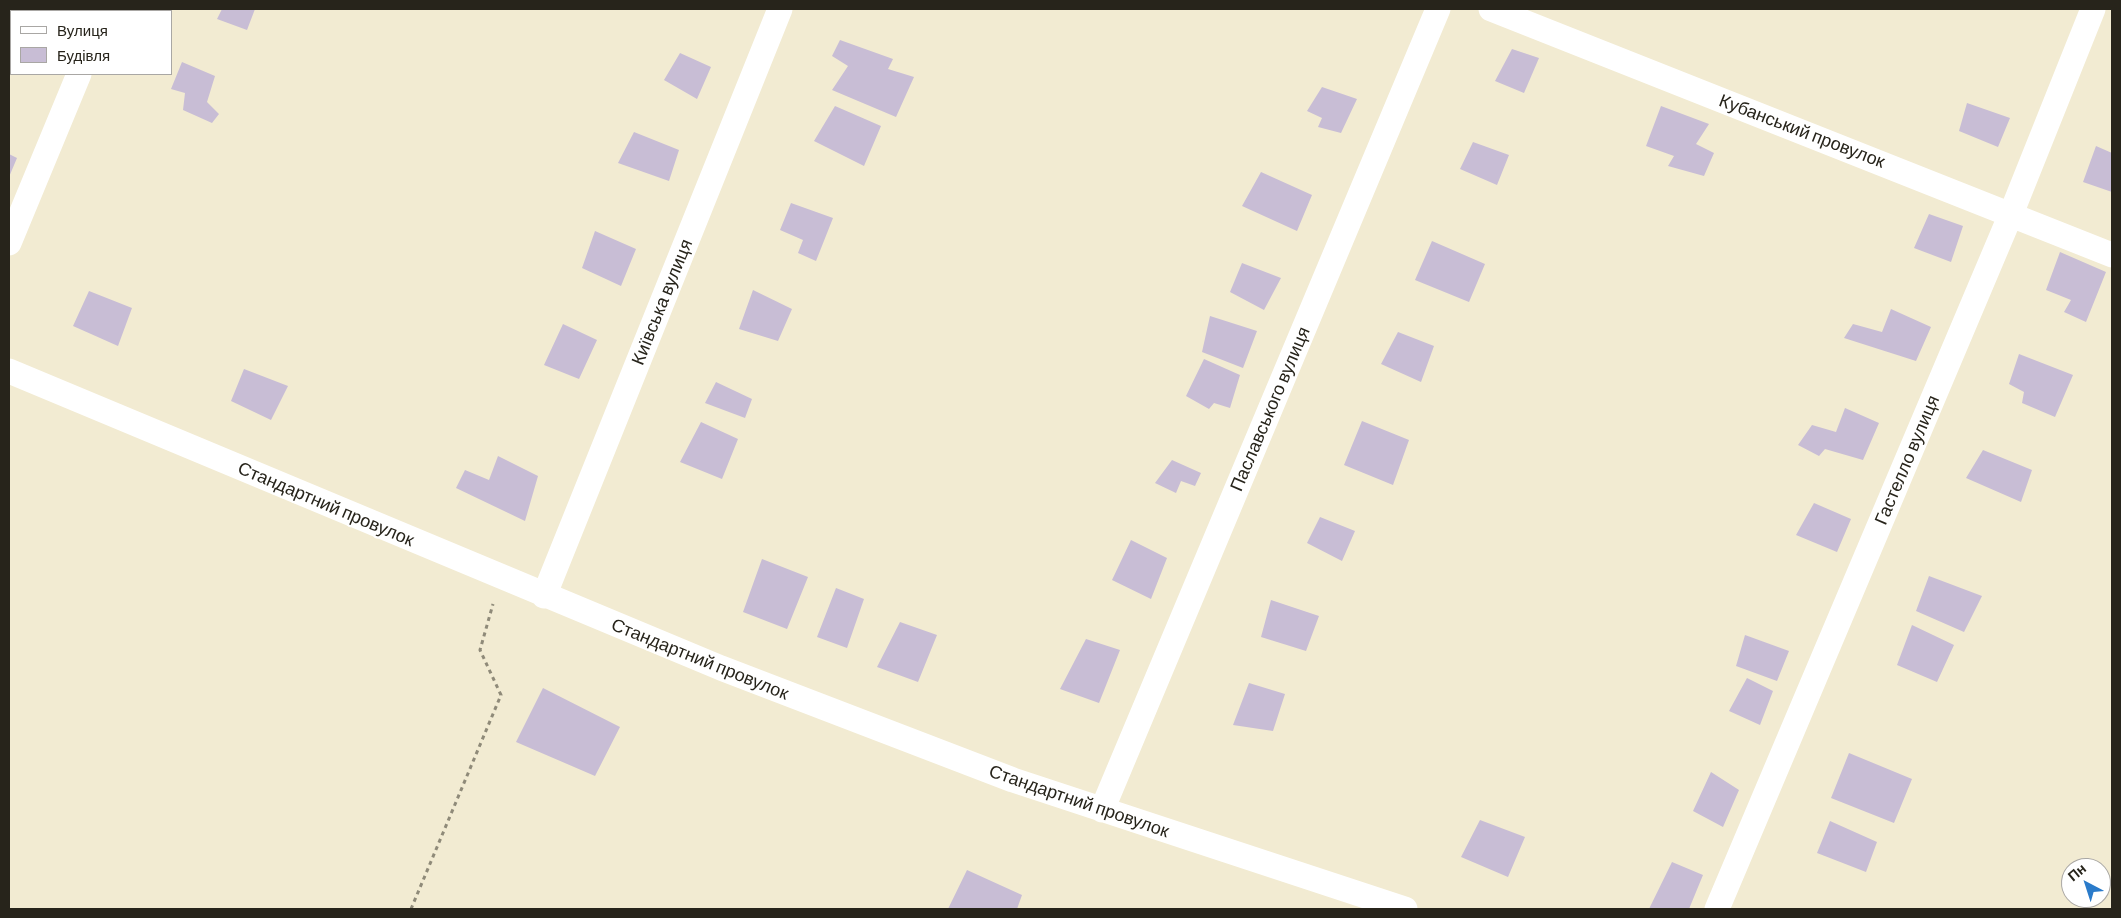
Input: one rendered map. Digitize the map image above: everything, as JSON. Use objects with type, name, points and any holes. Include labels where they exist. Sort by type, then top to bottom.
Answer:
[{"type":"street","name":"Київська вулиця","points":[[544,596],[780,9]]},
{"type":"street","name":"Паславського вулиця","points":[[1102,810],[1438,9]]},
{"type":"street","name":"Кубанський провулок","points":[[1491,9],[2112,255]]},
{"type":"street","name":"Гастелло вулиця","points":[[1717,909],[2011,214],[2093,9]]},
{"type":"street","points":[[9,244],[79,75]]},
{"type":"street","name":"Стандартний провулок","points":[[9,371],[544,596],[721,668],[1013,780],[1405,909]]},
{"type":"path","points":[[411,909],[501,695],[480,650],[500,577]]},
{"type":"building","points":[[222,9],[255,9],[247,30],[217,19]]},
{"type":"building","points":[[840,40],[893,59],[888,69],[914,77],[896,117],[832,90],[848,66],[832,56]]},
{"type":"building","points":[[1512,49],[1539,58],[1524,93],[1495,81]]},
{"type":"building","points":[[680,53],[711,67],[697,99],[664,80]]},
{"type":"building","points":[[182,62],[215,76],[207,102],[219,114],[212,123],[183,110],[185,93],[171,89]]},
{"type":"building","points":[[1322,87],[1357,99],[1341,133],[1318,127],[1322,118],[1307,111]]},
{"type":"building","points":[[1967,103],[2010,118],[1998,147],[1959,131]]},
{"type":"building","points":[[835,106],[881,126],[864,166],[814,141]]},
{"type":"building","points":[[1661,106],[1709,124],[1696,144],[1714,153],[1704,176],[1668,166],[1674,156],[1646,146]]},
{"type":"building","points":[[634,132],[679,150],[669,181],[618,163]]},
{"type":"building","points":[[1473,142],[1509,155],[1497,185],[1460,169]]},
{"type":"building","points":[[2096,146],[2112,153],[2112,192],[2083,182]]},
{"type":"building","points":[[9,154],[17,158],[9,177]]},
{"type":"building","points":[[1261,172],[1312,195],[1297,231],[1242,206]]},
{"type":"building","points":[[791,203],[833,218],[816,261],[798,253],[803,240],[780,230]]},
{"type":"building","points":[[1929,214],[1963,226],[1951,262],[1914,248]]},
{"type":"building","points":[[595,231],[636,249],[621,286],[582,268]]},
{"type":"building","points":[[1432,241],[1485,264],[1469,302],[1415,280]]},
{"type":"building","points":[[2060,252],[2106,272],[2086,322],[2064,312],[2071,300],[2046,290]]},
{"type":"building","points":[[1242,263],[1281,278],[1264,310],[1230,292]]},
{"type":"building","points":[[753,290],[792,309],[778,341],[739,329]]},
{"type":"building","points":[[89,291],[132,308],[118,346],[73,326]]},
{"type":"building","points":[[1891,309],[1931,327],[1916,361],[1844,338],[1853,324],[1882,332]]},
{"type":"building","points":[[1210,316],[1257,331],[1243,368],[1202,352]]},
{"type":"building","points":[[563,324],[597,340],[579,379],[544,365]]},
{"type":"building","points":[[1398,332],[1434,346],[1421,382],[1381,364]]},
{"type":"building","points":[[2019,354],[2073,375],[2055,417],[2022,403],[2024,392],[2009,384]]},
{"type":"building","points":[[1204,359],[1240,375],[1230,408],[1214,403],[1209,409],[1186,396]]},
{"type":"building","points":[[244,369],[288,386],[271,420],[231,401]]},
{"type":"building","points":[[716,382],[752,399],[745,418],[705,403]]},
{"type":"building","points":[[1845,408],[1879,423],[1863,460],[1825,449],[1819,456],[1798,445],[1812,425],[1836,432]]},
{"type":"building","points":[[1362,421],[1409,440],[1393,485],[1344,465]]},
{"type":"building","points":[[701,422],[738,439],[722,479],[680,462]]},
{"type":"building","points":[[1983,450],[2032,470],[2021,502],[1966,478]]},
{"type":"building","points":[[498,456],[538,476],[525,521],[456,488],[465,470],[489,480]]},
{"type":"building","points":[[1172,460],[1201,473],[1195,486],[1181,481],[1176,493],[1155,483]]},
{"type":"building","points":[[1814,503],[1851,519],[1837,552],[1796,535]]},
{"type":"building","points":[[1320,517],[1355,531],[1342,561],[1307,543]]},
{"type":"building","points":[[1131,540],[1167,558],[1151,599],[1112,580]]},
{"type":"building","points":[[762,559],[808,577],[787,629],[743,612]]},
{"type":"building","points":[[1929,576],[1982,596],[1964,632],[1916,611]]},
{"type":"building","points":[[836,588],[864,599],[847,648],[817,637]]},
{"type":"building","points":[[1271,600],[1319,616],[1306,651],[1261,637]]},
{"type":"building","points":[[900,622],[937,635],[918,682],[877,667]]},
{"type":"building","points":[[1912,625],[1954,645],[1937,682],[1897,665]]},
{"type":"building","points":[[1745,635],[1789,651],[1777,681],[1736,666]]},
{"type":"building","points":[[1086,639],[1120,650],[1099,703],[1060,689]]},
{"type":"building","points":[[1747,678],[1773,691],[1760,725],[1729,711]]},
{"type":"building","points":[[1249,683],[1285,694],[1273,731],[1233,725]]},
{"type":"building","points":[[543,688],[620,727],[595,776],[516,742]]},
{"type":"building","points":[[1849,753],[1912,779],[1894,823],[1831,798]]},
{"type":"building","points":[[1711,772],[1739,790],[1723,827],[1693,811]]},
{"type":"building","points":[[1480,820],[1525,837],[1508,877],[1461,857]]},
{"type":"building","points":[[1830,821],[1877,842],[1866,872],[1817,853]]},
{"type":"building","points":[[1672,862],[1703,875],[1689,909],[1649,909]]},
{"type":"building","points":[[967,870],[1022,895],[1017,909],[948,909]]}]
